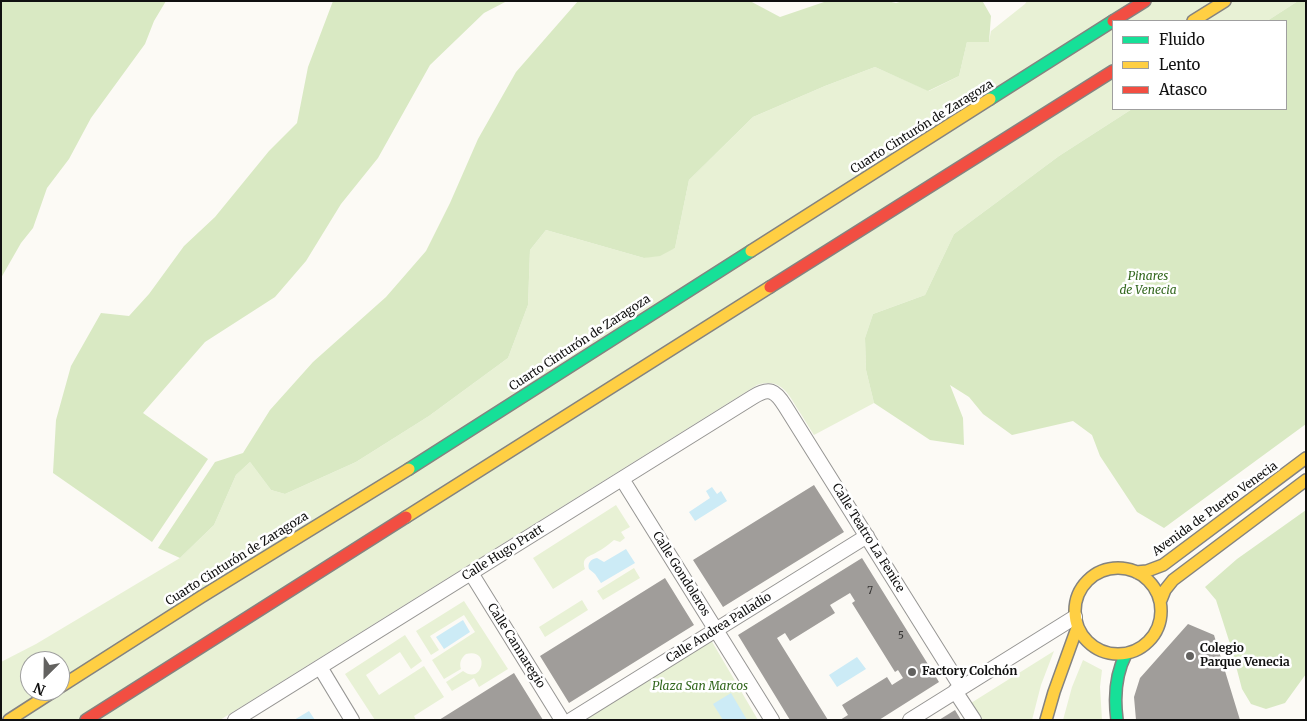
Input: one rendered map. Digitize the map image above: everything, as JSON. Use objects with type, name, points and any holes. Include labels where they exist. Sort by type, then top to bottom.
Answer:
[{"type":"main road","name":"Cuarto Cinturón de Zaragoza","points":[[1115,20],[1145,1]]},
{"type":"main road","points":[[1195,20],[1225,1]]},
{"type":"main road","name":"Cuarto Cinturón de Zaragoza","points":[[70,681],[416,464],[1112,22]]},
{"type":"main road","points":[[86,720],[1112,72]]},
{"type":"main road","name":"Avenida de Puerto Venecia","points":[[1136,572],[1163,566],[1306,458]]},
{"type":"main road","points":[[1076,623],[1082,636],[1101,651],[1113,654],[1126,654],[1147,644],[1159,624],[1161,600],[1164,590],[1173,580],[1306,480]]},
{"type":"main road","points":[[1046,720],[1076,623],[1076,600],[1086,581],[1104,570],[1125,568],[1146,578],[1161,600]]},
{"type":"main road","points":[[1116,720],[1116,680],[1126,654]]},
{"type":"main road","points":[[9,720],[38,701]]},
{"type":"street","name":"Calle Hugo Pratt","points":[[235,720],[763,391],[772,392]]},
{"type":"street","name":"Calle Teatro La Fenice","points":[[772,392],[777,394],[781,400],[867,536],[958,689],[974,720]]},
{"type":"street","name":"Calle Gondoleros","points":[[622,479],[772,720]]},
{"type":"street","name":"Calle Andrea Palladio","points":[[571,720],[867,536]]},
{"type":"street","name":"Calle Cannaregio","points":[[470,573],[562,720]]},
{"type":"street","points":[[910,720],[958,689],[1076,623]]},
{"type":"street","points":[[320,667],[352,720]]},
{"type":"green space","points":[[1,1],[166,1],[154,21],[145,44],[91,118],[69,159],[47,188],[33,228],[21,243],[1,278]]},
{"type":"green space","points":[[333,1],[507,1],[484,13],[430,65],[378,158],[341,204],[306,261],[275,297],[205,342],[143,413],[208,459],[152,542],[53,473],[56,420],[71,366],[101,313],[129,316],[149,294],[184,246],[215,217],[269,151],[297,123],[308,67]]},
{"type":"green space","points":[[578,1],[750,1],[780,17],[827,1],[887,1],[896,3],[903,1],[982,1],[991,16],[989,42],[967,42],[959,76],[928,91],[875,67],[753,117],[689,180],[675,248],[660,256],[644,258],[546,230],[530,250],[528,305],[508,358],[429,416],[356,462],[285,494],[271,490],[250,462],[236,475],[214,525],[180,558],[158,548],[215,462],[243,453],[270,410],[313,362],[386,297],[426,251],[450,203],[478,139],[516,72]]},
{"type":"green space","points":[[1027,1],[1298,1],[1269,20],[1112,20],[1112,110],[1130,110],[1059,156],[954,234],[925,295],[873,314],[865,338],[866,370],[874,403],[814,435],[786,391],[771,383],[757,385],[220,720],[1,720],[1,662],[20,652],[20,701],[70,701],[70,651],[22,651],[180,558],[214,525],[236,475],[250,462],[271,490],[285,494],[356,462],[429,416],[508,358],[528,305],[530,250],[546,230],[644,258],[675,248],[689,180],[753,117],[875,67],[929,91],[959,76],[967,42],[989,42],[991,31]]},
{"type":"green space","name":"Pinares de Venecia","points":[[1298,1],[1306,1],[1306,424],[1164,528],[1137,512],[1100,456],[1092,435],[1073,421],[1012,435],[983,414],[969,397],[950,385],[963,418],[964,445],[930,440],[874,403],[866,370],[865,338],[873,314],[925,295],[954,234],[1059,156],[1130,110],[1287,110],[1287,20],[1269,20]]},
{"type":"green space","points":[[616,505],[630,527],[621,532],[625,538],[620,542],[614,540],[586,558],[584,562],[585,569],[553,589],[533,558]]},
{"type":"green space","points":[[1306,510],[1306,674],[1285,703],[1266,709],[1251,704],[1242,689],[1216,600],[1205,587],[1237,559]]},
{"type":"green space","points":[[634,568],[640,578],[603,600],[597,591]]},
{"type":"green space","points":[[582,600],[588,610],[545,637],[539,627]]},
{"type":"green space","points":[[464,601],[508,669],[479,687],[474,678],[452,691],[446,682],[463,671],[475,674],[481,666],[479,656],[474,653],[466,654],[461,661],[461,669],[444,679],[432,660],[475,632],[464,615],[430,636],[439,650],[431,655],[416,631]]},
{"type":"green space","points":[[405,635],[422,661],[411,669],[400,652],[366,675],[379,695],[424,666],[444,697],[414,716],[416,720],[375,720],[345,674]]},
{"type":"green space","name":"Plaza San Marcos","points":[[711,640],[758,720],[584,720]]},
{"type":"green space","points":[[1054,651],[1041,685],[1032,720],[981,720],[971,703]]},
{"type":"green space","points":[[1083,660],[1102,670],[1100,687],[1102,720],[1063,720],[1072,687]]},
{"type":"water","points":[[712,487],[717,494],[721,491],[727,501],[695,521],[689,512],[710,498],[706,491]]},
{"type":"water","points":[[626,549],[635,563],[601,583],[589,569],[590,562],[597,558],[604,562]]},
{"type":"water","points":[[463,620],[470,632],[444,649],[436,637]]},
{"type":"water","points":[[857,657],[866,669],[837,687],[829,675]]},
{"type":"water","points":[[731,693],[747,720],[723,720],[713,704]]},
{"type":"water","points":[[309,711],[315,720],[294,720]]},
{"type":"building","points":[[814,485],[844,532],[723,607],[693,560]]},
{"type":"building","points":[[862,558],[939,682],[879,720],[840,720],[848,715],[842,705],[887,677],[892,685],[903,678],[898,670],[895,672],[852,603],[855,601],[850,593],[830,605],[835,613],[790,641],[785,633],[777,638],[828,720],[790,720],[738,635]]},
{"type":"building","points":[[665,578],[694,625],[569,703],[540,656]]},
{"type":"building","name":"Colegio Parque Venecia","points":[[1188,624],[1214,635],[1240,720],[1136,720],[1134,697],[1140,678]]},
{"type":"building","points":[[514,673],[543,720],[439,720]]},
{"type":"building","points":[[955,710],[961,720],[939,720]]},
{"type":"traffic: fast","points":[[990,99],[1112,22]]},
{"type":"traffic: fast","points":[[409,469],[751,251]]},
{"type":"traffic: fast","points":[[1117,720],[1116,686],[1126,654]]},
{"type":"traffic: slow","points":[[1195,20],[1225,1]]},
{"type":"traffic: slow","points":[[751,251],[990,99]]},
{"type":"traffic: slow","points":[[406,517],[770,287]]},
{"type":"traffic: slow","points":[[1136,572],[1147,571],[1163,565],[1306,458]]},
{"type":"traffic: slow","points":[[70,681],[201,597],[409,469]]},
{"type":"traffic: slow","points":[[1161,600],[1165,590],[1173,580],[1306,480]]},
{"type":"traffic: slow","points":[[1118,568],[1135,571],[1149,580],[1158,594],[1161,611],[1158,628],[1149,642],[1135,651],[1118,654],[1101,651],[1087,642],[1078,628],[1075,611],[1078,594],[1087,580],[1101,571],[1118,568]]},
{"type":"traffic: slow","points":[[1046,720],[1077,628]]},
{"type":"traffic: slow","points":[[9,720],[38,701]]},
{"type":"traffic: jam","points":[[1115,20],[1145,1]]},
{"type":"traffic: jam","points":[[770,287],[1112,72]]},
{"type":"traffic: jam","points":[[86,720],[406,517]]},
{"type":"place","name":"Colegio Parque Venecia","points":[[1190,656]]},
{"type":"place","name":"Factory Colchón","points":[[912,672]]}]
